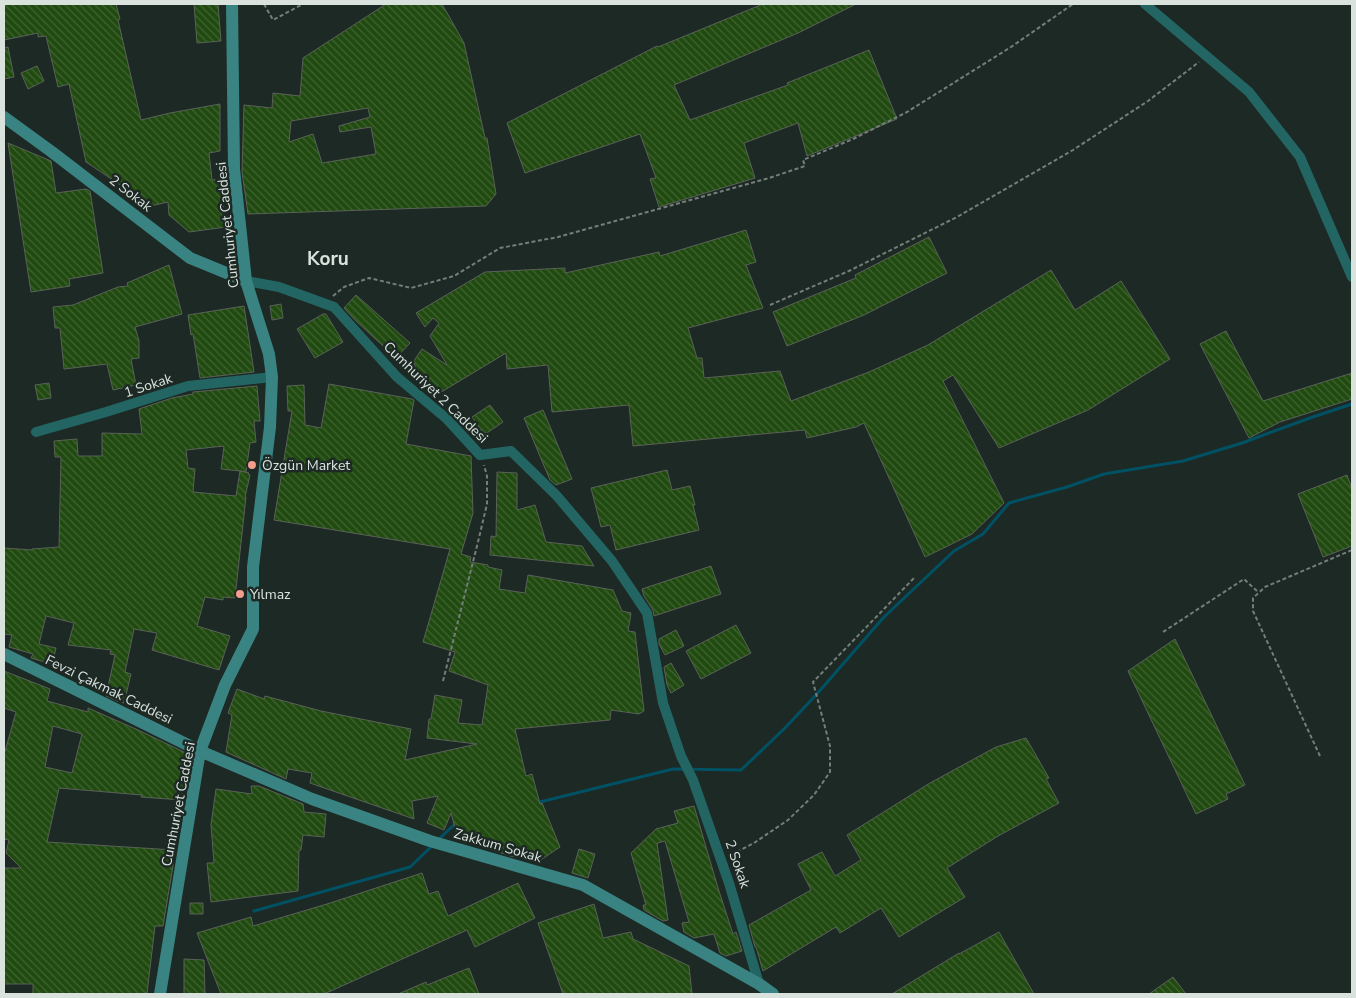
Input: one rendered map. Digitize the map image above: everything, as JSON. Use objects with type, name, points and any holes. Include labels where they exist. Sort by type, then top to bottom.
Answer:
[{"type":"street","name":"Cumhuriyet Caddesi","points":[[160,994],[200,751],[225,686],[253,629],[253,567],[270,427],[272,377],[269,354],[246,281],[234,169],[232,4]]},
{"type":"street","points":[[1145,4],[1249,92],[1300,157],[1352,277]]},
{"type":"street","name":"2 Sokak","points":[[4,116],[190,258],[246,281]]},
{"type":"street","name":"Cumhuriyet 2 Caddesi","points":[[246,281],[279,287],[334,307],[397,377],[447,419],[480,454],[511,451],[557,496],[612,561],[647,613],[663,703],[681,756]]},
{"type":"street","name":"1 Sokak","points":[[36,432],[188,386],[272,377]]},
{"type":"street","name":"Fevzi Çakmak Caddesi","points":[[4,654],[200,751]]},
{"type":"street","name":"Zakkum Sokak","points":[[200,751],[312,800],[430,841],[583,886],[759,984],[773,994]]},
{"type":"street","name":"2 Sokak","points":[[681,756],[693,780],[729,883],[759,984]]},
{"type":"path","points":[[264,4],[273,20],[303,4]]},
{"type":"path","points":[[323,303],[344,287],[369,278],[411,288],[454,276],[500,248],[558,237],[770,178],[805,166],[803,160],[853,139],[907,112],[1011,47],[1073,4]]},
{"type":"path","points":[[770,304],[851,270],[957,217],[1073,150],[1148,101],[1207,56]]},
{"type":"path","points":[[443,681],[487,504],[487,476],[480,454]]},
{"type":"path","points":[[1320,756],[1253,611],[1253,598],[1265,587],[1352,550]]},
{"type":"path","points":[[721,860],[754,843],[788,820],[814,796],[830,772],[830,746],[813,682],[915,577]]},
{"type":"path","points":[[1163,632],[1244,580],[1259,593]]},
{"type":"building","points":[[4,4],[116,4],[141,120],[220,104],[220,151],[209,153],[212,180],[220,179],[226,227],[189,232],[169,215],[168,202],[146,207],[144,198],[133,200],[131,192],[86,162],[69,84],[58,87],[46,36],[38,37],[38,33],[4,40]]},
{"type":"building","points":[[194,4],[218,4],[221,41],[197,43]]},
{"type":"building","points":[[386,4],[442,4],[464,43],[485,138],[487,138],[496,194],[486,206],[248,214],[242,172],[244,105],[272,108],[273,93],[300,96],[303,58]],"holes":[[[368,108],[370,117],[339,126],[340,132],[371,127],[376,154],[322,163],[313,134],[289,142],[291,121]]]},
{"type":"building","points":[[763,4],[856,4],[798,33],[674,85],[690,120],[788,85],[787,83],[869,50],[897,119],[807,156],[798,123],[744,143],[755,178],[659,207],[650,179],[656,178],[640,134],[525,173],[507,123],[657,46]]},
{"type":"building","points":[[8,47],[14,77],[4,79],[4,48]]},
{"type":"building","points":[[37,66],[44,81],[28,89],[21,73]]},
{"type":"building","points":[[8,143],[51,161],[56,193],[86,189],[90,191],[103,273],[69,279],[70,286],[31,292]]},
{"type":"building","points":[[746,230],[756,262],[746,265],[763,308],[688,328],[697,358],[702,358],[704,378],[780,371],[791,401],[869,372],[928,345],[1051,270],[1075,310],[1121,281],[1170,359],[1088,410],[999,448],[953,375],[943,381],[1004,503],[972,534],[925,557],[864,423],[856,427],[807,438],[805,430],[633,446],[629,405],[552,412],[548,365],[507,369],[506,353],[433,397],[413,362],[422,349],[447,365],[430,336],[439,323],[433,318],[425,327],[416,313],[485,272],[565,268],[565,273],[659,252],[660,256]]},
{"type":"building","points":[[929,237],[947,273],[864,315],[787,346],[773,312],[856,278],[855,275]]},
{"type":"building","points":[[169,265],[182,314],[135,327],[139,341],[139,358],[131,359],[136,385],[113,390],[107,364],[64,369],[60,328],[55,328],[53,307],[73,305],[118,287],[128,286],[127,283]]},
{"type":"building","points":[[356,295],[410,343],[396,358],[344,308]]},
{"type":"building","points":[[281,304],[283,318],[272,320],[270,306]]},
{"type":"building","points":[[244,306],[254,372],[200,378],[188,315]]},
{"type":"building","points":[[326,314],[343,342],[315,358],[297,329]]},
{"type":"building","points":[[1226,331],[1263,401],[1352,373],[1352,399],[1280,422],[1249,438],[1200,344]]},
{"type":"building","points":[[49,383],[51,398],[38,400],[35,385]]},
{"type":"building","points":[[329,384],[414,400],[406,444],[471,456],[473,513],[461,554],[471,557],[470,562],[502,570],[499,589],[525,593],[528,575],[613,590],[622,611],[631,613],[628,631],[635,632],[644,711],[639,714],[611,710],[610,720],[515,729],[526,776],[532,774],[540,804],[542,803],[560,847],[536,863],[522,854],[514,857],[458,839],[451,813],[444,830],[427,823],[438,796],[412,801],[414,819],[310,783],[312,773],[288,769],[286,779],[226,752],[232,715],[228,713],[237,689],[264,699],[265,696],[321,711],[411,729],[405,760],[477,744],[427,738],[429,719],[431,719],[435,695],[462,700],[458,723],[482,725],[488,685],[449,671],[455,652],[423,642],[450,549],[274,520],[292,411],[288,411],[287,386],[304,385],[305,425],[321,428]]},
{"type":"building","points":[[257,386],[260,421],[254,421],[256,442],[250,443],[246,472],[240,471],[250,475],[245,497],[235,598],[223,597],[223,600],[205,597],[197,626],[230,636],[219,670],[152,650],[157,633],[134,629],[125,672],[131,674],[124,703],[106,696],[115,655],[110,654],[111,650],[68,645],[74,623],[46,616],[39,644],[56,648],[52,664],[31,658],[33,654],[9,647],[12,635],[4,634],[4,548],[32,550],[59,547],[61,457],[55,457],[54,441],[77,439],[78,456],[102,456],[102,433],[142,434],[139,409],[172,398],[193,394],[193,392]],"holes":[[[224,446],[221,469],[240,471],[236,496],[193,492],[195,469],[188,468],[186,450]]]},
{"type":"building","points":[[490,405],[503,422],[484,435],[472,417]]},
{"type":"building","points":[[543,410],[572,479],[556,485],[550,480],[524,418]]},
{"type":"building","points":[[667,470],[672,490],[690,486],[699,530],[616,550],[610,525],[601,527],[591,488]]},
{"type":"building","points":[[497,472],[517,473],[517,510],[535,505],[546,542],[582,546],[594,566],[490,555],[491,536],[496,537]]},
{"type":"building","points":[[1347,475],[1352,489],[1352,546],[1323,557],[1298,494]]},
{"type":"building","points":[[711,566],[721,594],[654,616],[653,610],[642,589]]},
{"type":"building","points":[[736,625],[751,653],[701,679],[686,651]]},
{"type":"building","points":[[676,630],[684,646],[665,655],[659,644],[659,639]]},
{"type":"building","points":[[1175,639],[1245,785],[1226,794],[1228,799],[1196,814],[1128,671]]},
{"type":"building","points":[[671,663],[684,685],[671,693],[667,685],[664,667]]},
{"type":"building","points":[[4,671],[50,689],[47,701],[88,712],[88,708],[186,753],[182,800],[59,788],[47,842],[174,850],[163,926],[155,926],[147,993],[33,994],[33,984],[4,984],[4,868],[21,868],[6,853],[9,840],[4,839],[4,755],[16,712],[4,708]],"holes":[[[53,726],[82,734],[72,773],[45,767]]]},
{"type":"building","points":[[1026,738],[1049,778],[1046,779],[1059,803],[998,836],[947,868],[965,897],[899,937],[881,908],[840,933],[836,927],[763,971],[749,925],[811,890],[798,864],[822,852],[835,876],[861,860],[847,835],[930,783],[996,747]]},
{"type":"building","points":[[251,786],[259,786],[303,804],[304,812],[326,814],[324,837],[303,835],[301,850],[299,850],[298,891],[211,902],[207,863],[214,863],[211,825],[216,789],[252,794]]},
{"type":"building","points":[[694,806],[733,934],[736,932],[742,951],[726,956],[720,953],[714,934],[694,938],[684,932],[682,923],[689,922],[665,841],[657,843],[668,920],[663,921],[644,910],[643,905],[646,905],[631,853],[656,829],[678,823],[674,811]]},
{"type":"building","points":[[579,849],[595,854],[588,878],[572,873]]},
{"type":"building","points":[[422,873],[429,894],[438,891],[448,916],[518,883],[535,918],[475,947],[467,930],[324,994],[221,994],[197,933],[251,917],[253,926]]},
{"type":"building","points":[[190,903],[203,903],[203,914],[190,914]]},
{"type":"building","points":[[594,904],[603,938],[631,932],[633,939],[689,966],[692,994],[563,994],[538,923]]},
{"type":"building","points":[[999,932],[1034,994],[892,994],[959,953]]},
{"type":"building","points":[[184,959],[204,960],[205,994],[184,994]]},
{"type":"building","points":[[469,968],[479,994],[398,994],[426,982],[427,985]]},
{"type":"building","points":[[1173,977],[1186,994],[1149,994]]},
{"type":"waterway","points":[[536,803],[673,769],[741,770],[816,695],[884,617],[954,551],[983,534],[1009,503],[1067,487],[1104,474],[1183,461],[1242,443],[1352,404]]},
{"type":"waterway","points":[[438,840],[457,822]]},
{"type":"waterway","points":[[254,911],[410,867],[432,846]]},
{"type":"place","name":"Özgün Market","points":[[252,465]]},
{"type":"place","name":"Yılmaz","points":[[240,594]]},
{"type":"district","name":"Koru","points":[[328,258]]}]
